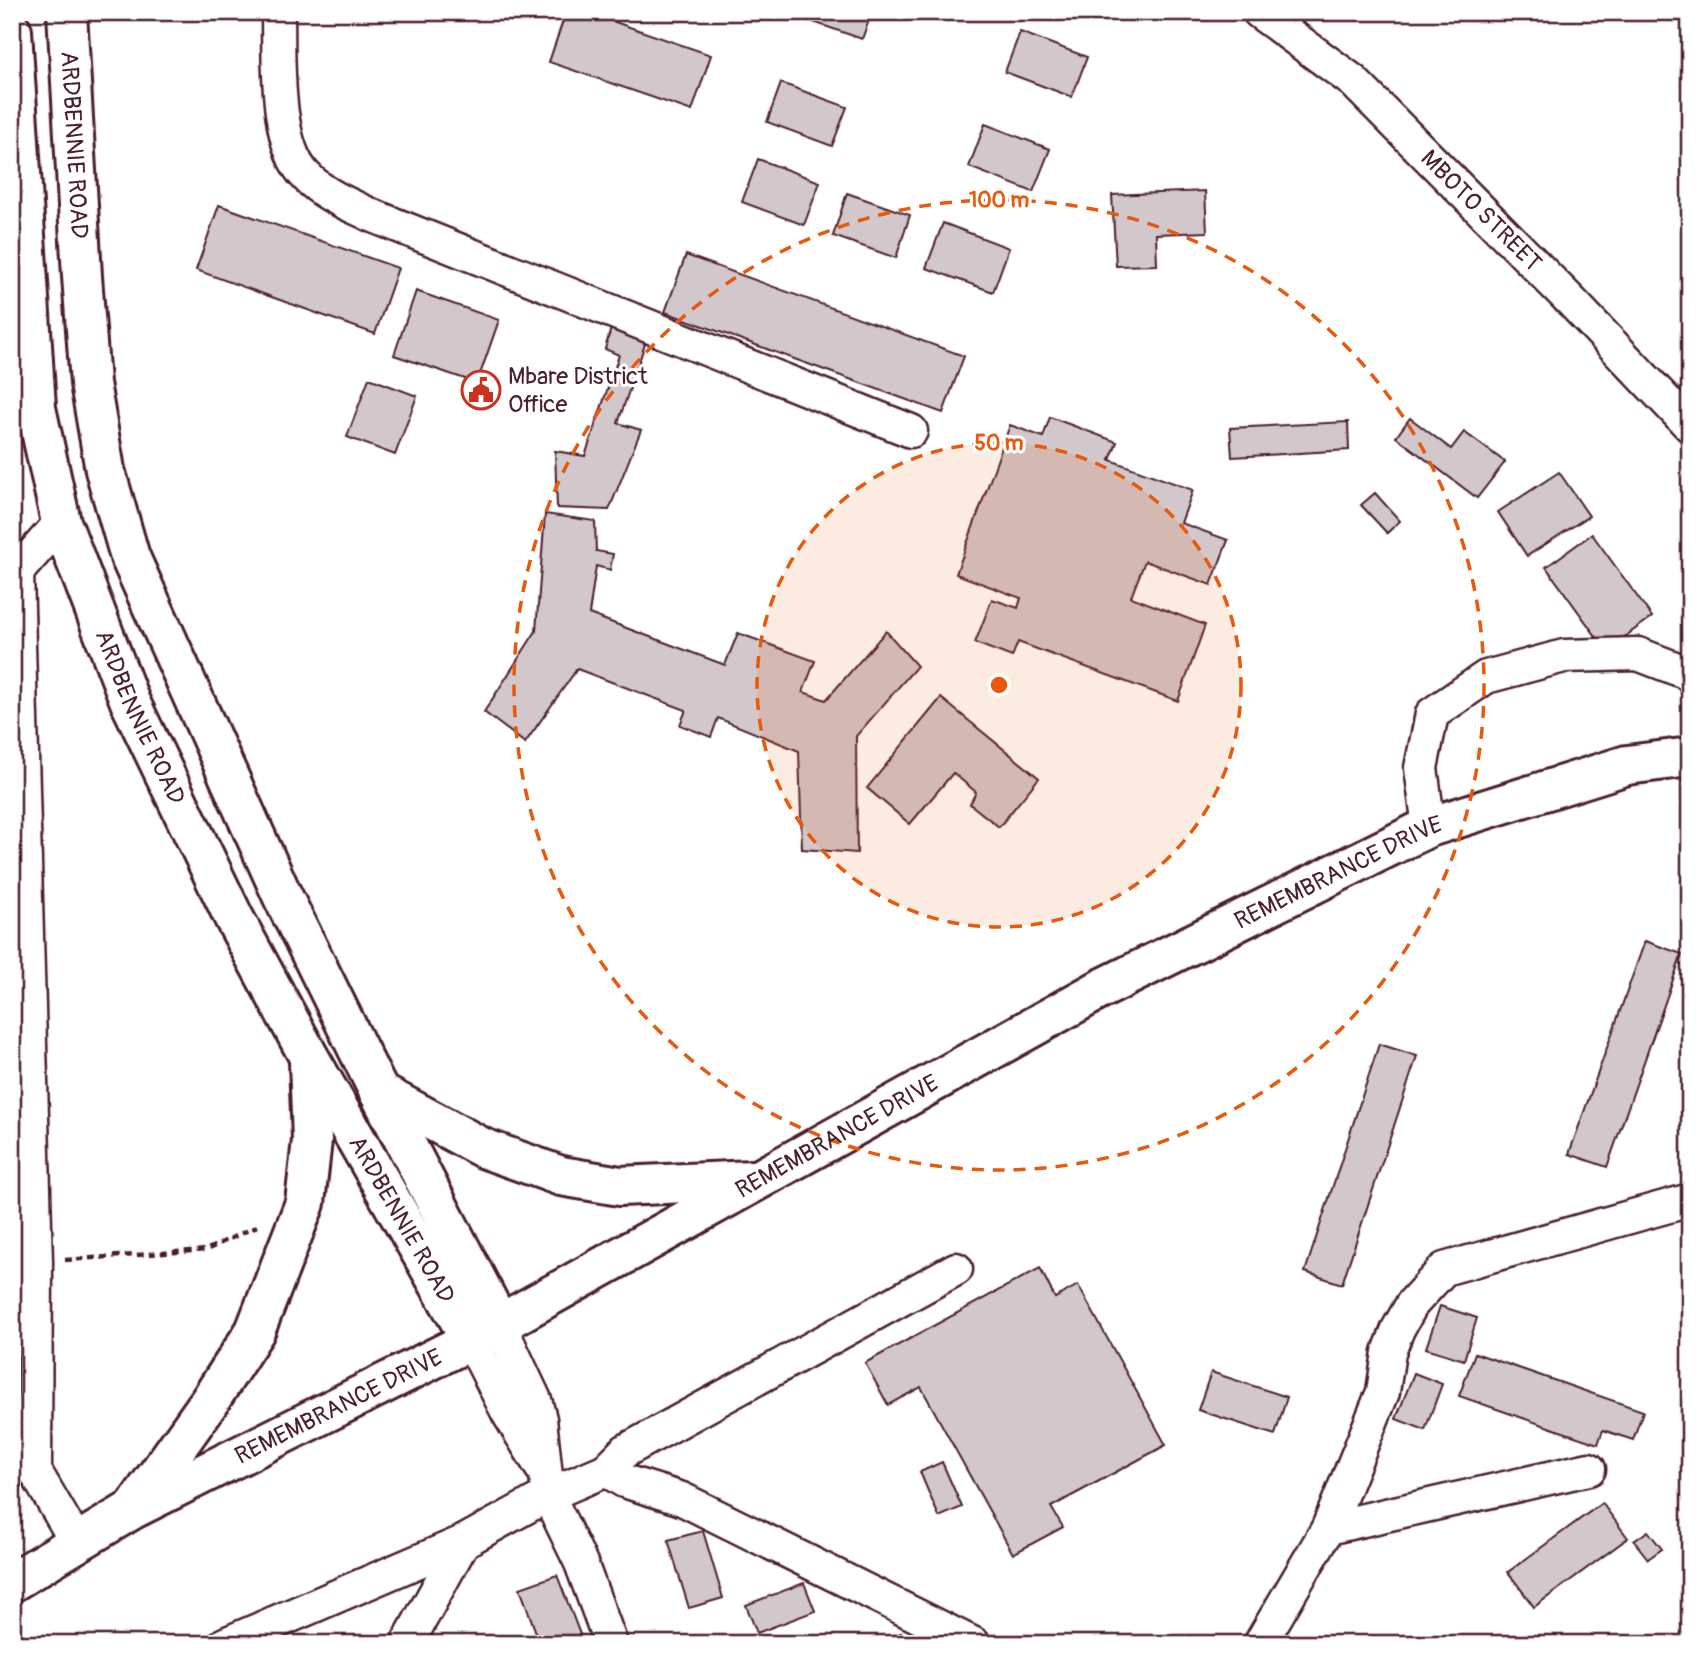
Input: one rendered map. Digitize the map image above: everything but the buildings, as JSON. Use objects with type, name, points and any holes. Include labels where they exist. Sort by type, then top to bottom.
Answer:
[{"type":"main road","name":"ARDBENNIE ROAD","points":[[67,12],[90,383],[105,470],[130,557],[282,895],[379,1092],[485,1332]]},
{"type":"main road","name":"ARDBENNIE ROAD","points":[[12,31],[36,408],[61,522],[130,702],[234,918],[309,1057],[485,1332]]},
{"type":"main road","name":"REMEMBRANCE DRIVE","points":[[12,1582],[133,1509],[485,1332],[1101,989],[1429,827],[1627,765],[1690,757]]},
{"type":"main road","points":[[133,1509],[256,1331],[305,1203],[312,1140],[309,1057]]},
{"type":"main road","points":[[379,1092],[483,1148],[561,1176],[620,1185],[763,1179]]},
{"type":"street","points":[[278,12],[282,123],[303,175],[326,193],[371,215],[911,431]]},
{"type":"street","name":"MBOTO STREET","points":[[1259,12],[1353,81],[1572,302],[1690,426]]},
{"type":"street","points":[[61,522],[17,572],[36,1262],[34,1471],[77,1543]]},
{"type":"street","points":[[1429,827],[1421,768],[1432,714],[1486,677],[1564,656],[1637,654],[1690,676]]},
{"type":"street","points":[[1261,1644],[1328,1528],[1383,1392],[1390,1352],[1398,1329],[1412,1304],[1444,1269],[1690,1200]]},
{"type":"street","points":[[225,1644],[463,1542],[546,1483],[606,1470],[625,1451],[956,1269]]},
{"type":"street","points":[[485,1332],[508,1413],[546,1483],[611,1644]]},
{"type":"street","points":[[1328,1528],[1589,1469]]},
{"type":"street","points":[[606,1470],[624,1481],[682,1499],[974,1644]]},
{"type":"street","points":[[407,1644],[463,1542]]},
{"type":"path","points":[[36,1262],[206,1250],[305,1203]]},
{"type":"place","name":"Mbare District Office","points":[[481,390]]}]
